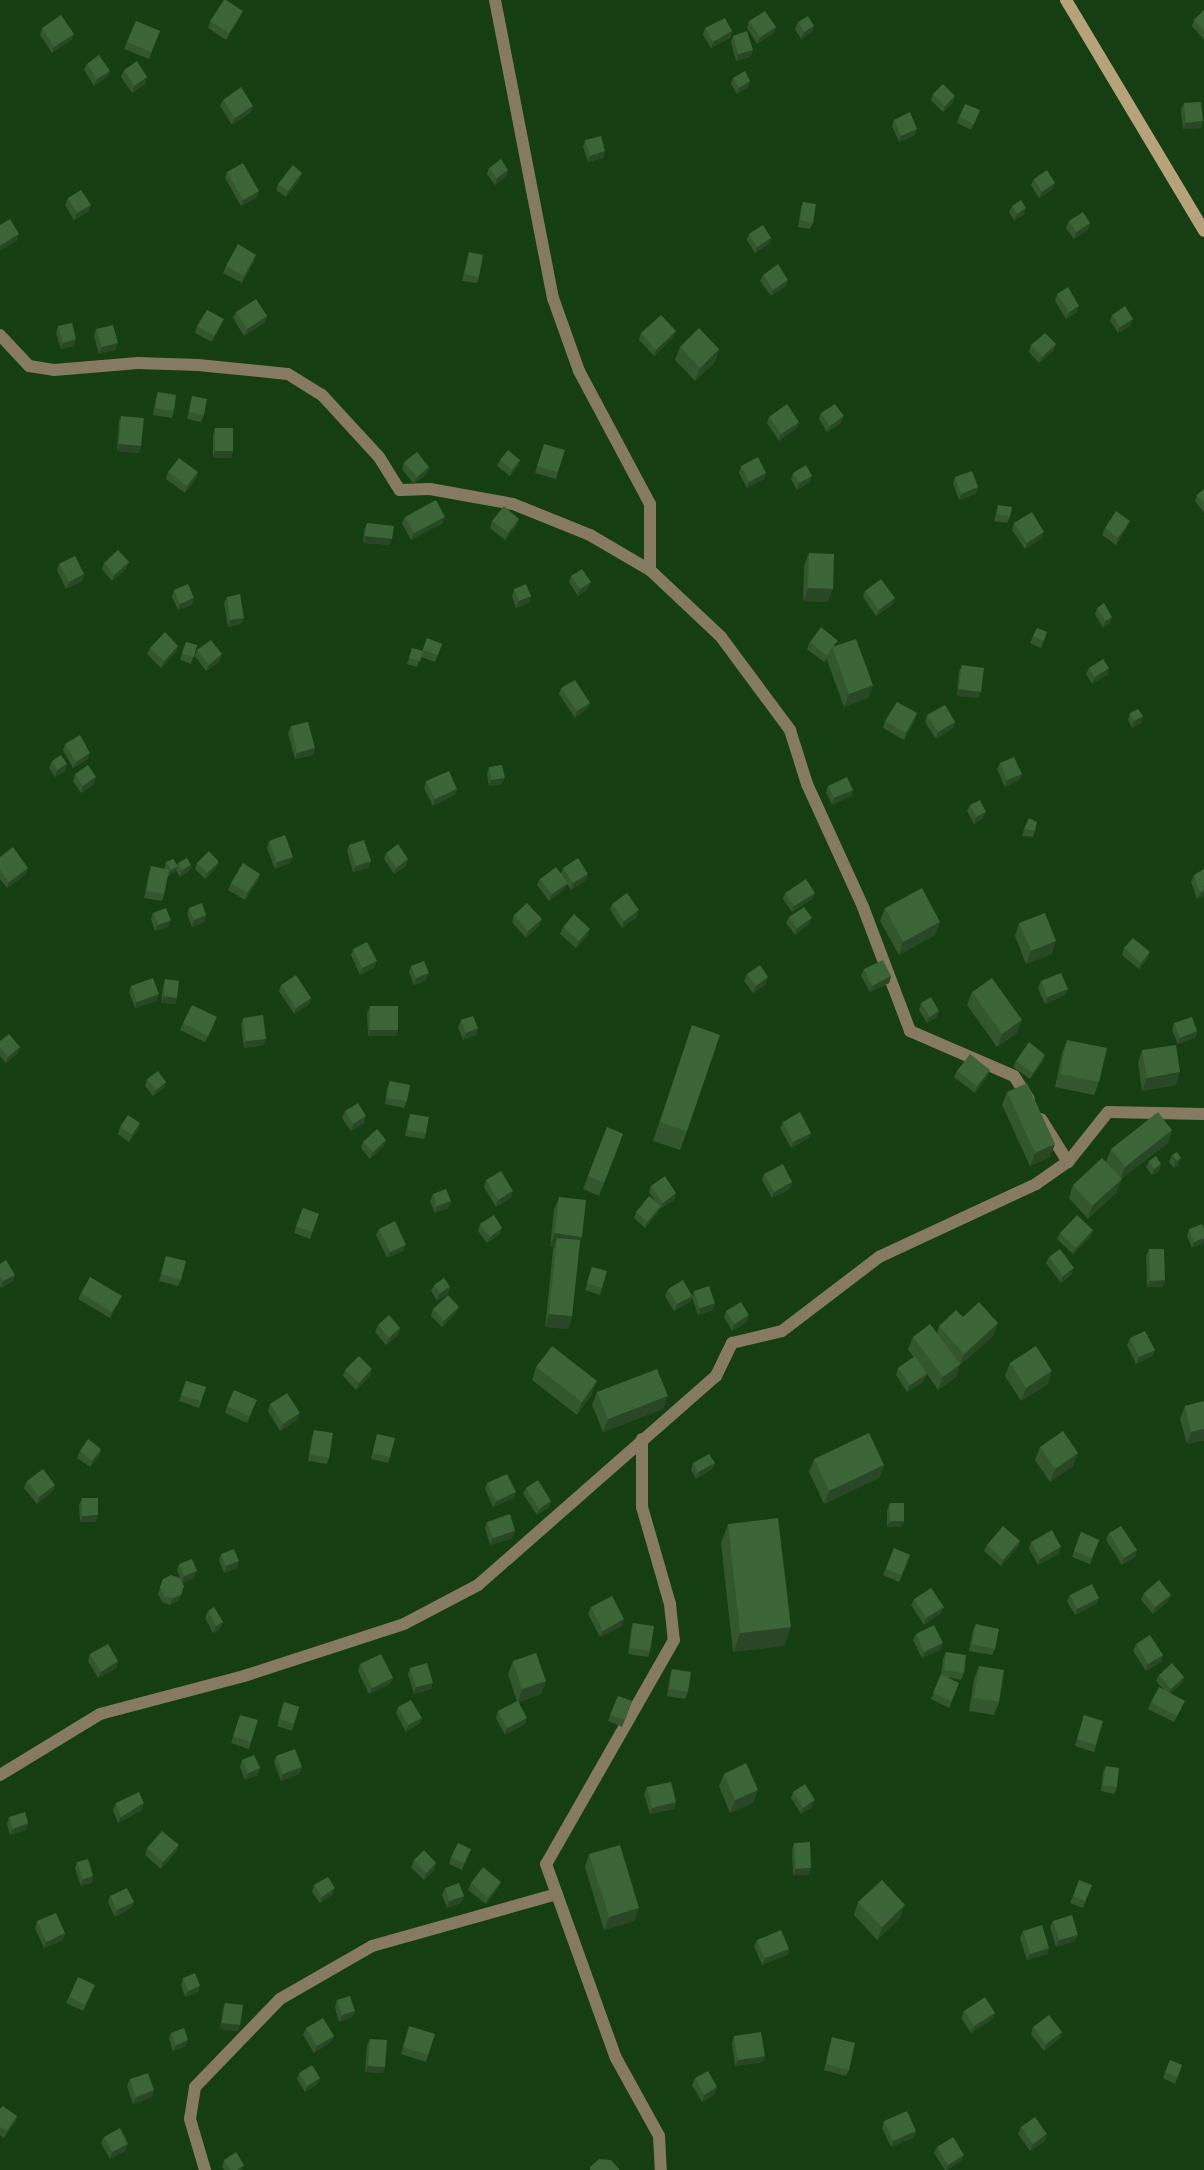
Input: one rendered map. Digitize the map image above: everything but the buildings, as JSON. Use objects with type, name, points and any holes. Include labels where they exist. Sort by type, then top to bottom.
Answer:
[{"type":"street","points":[[495,0],[554,298],[579,371],[650,504],[650,570]]},
{"type":"street","points":[[1066,0],[1204,231]]},
{"type":"street","points":[[0,335],[29,366],[54,370],[138,363],[198,365],[288,374],[322,395],[379,456],[400,490],[430,489],[513,504],[590,535],[650,570],[721,637],[790,730],[807,784],[862,907],[910,1031],[1014,1076],[1068,1162]]},
{"type":"street","points":[[0,1775],[100,1714],[244,1676],[404,1624],[478,1585],[642,1438],[716,1376],[732,1343],[782,1330],[879,1257],[1036,1184],[1068,1162],[1108,1112],[1204,1114]]},
{"type":"street","points":[[642,1438],[642,1507],[670,1604],[674,1640],[546,1864],[616,2058],[659,2136],[661,2170]]},
{"type":"street","points":[[205,2170],[190,2119],[195,2087],[280,1999],[372,1946],[557,1894]]}]
